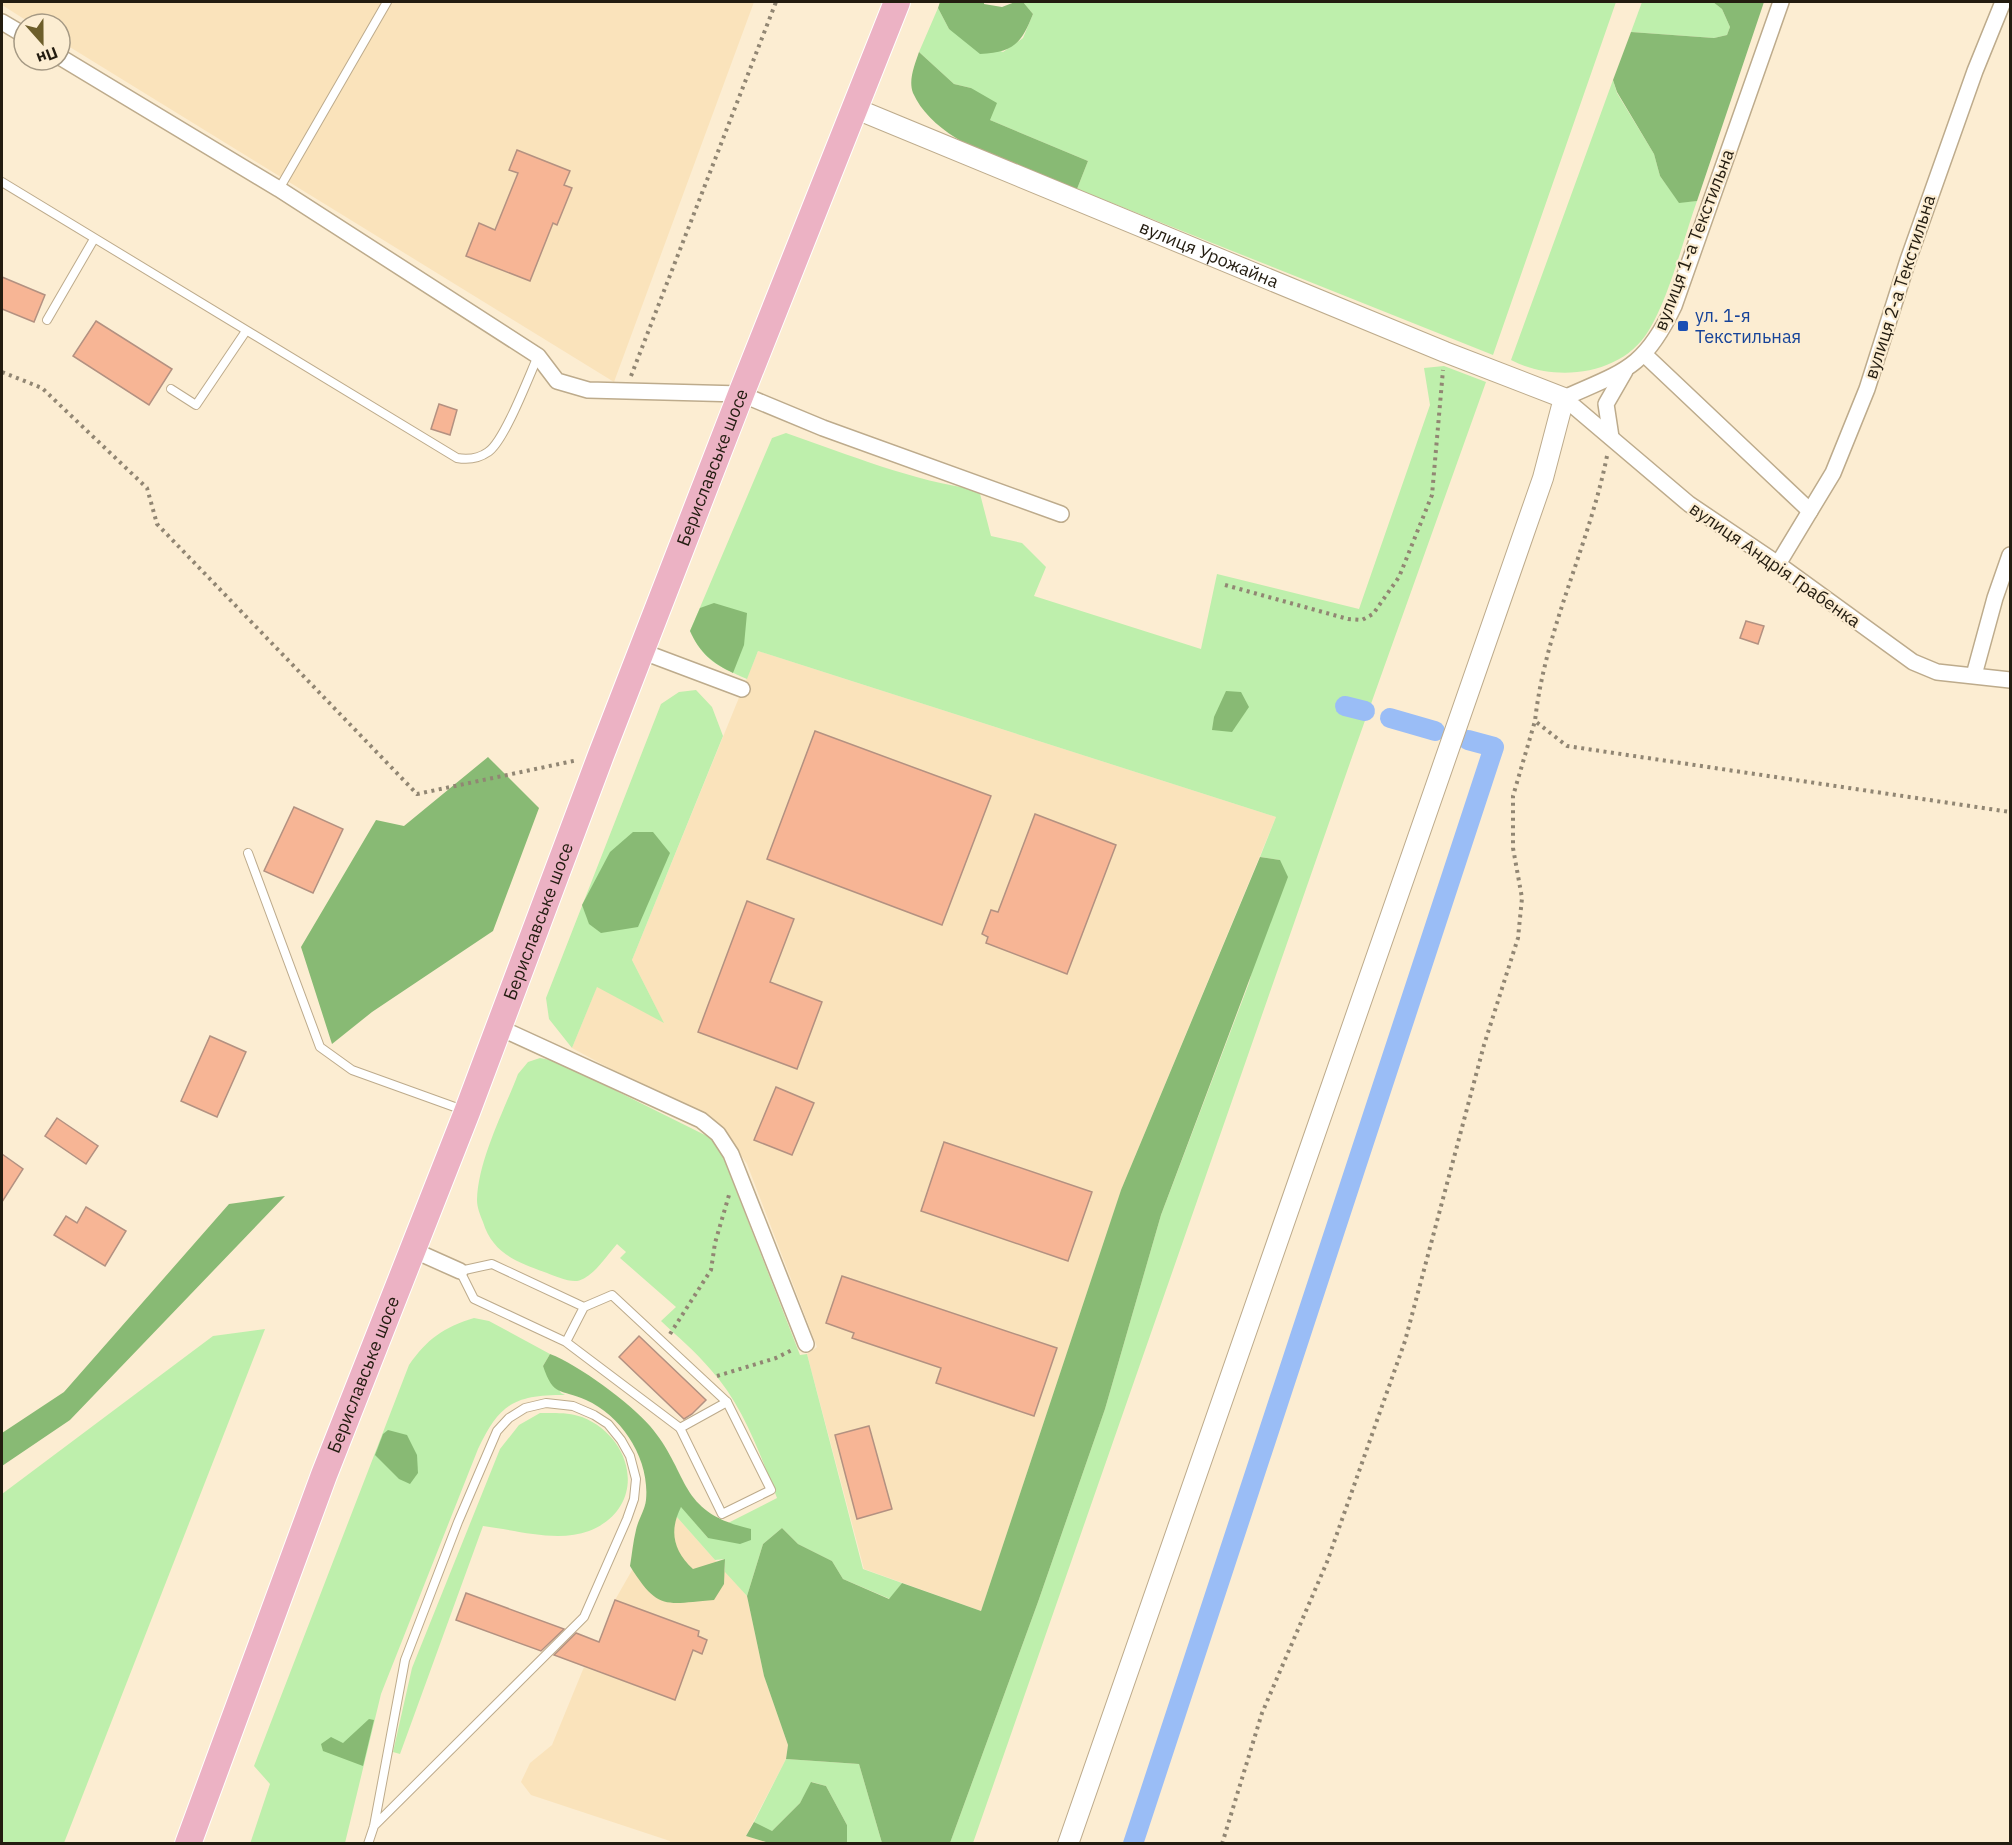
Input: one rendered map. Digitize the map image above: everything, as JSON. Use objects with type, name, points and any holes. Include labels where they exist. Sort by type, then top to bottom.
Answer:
[{"type":"main road","name":"Бериславське шосе","points":[[188,1844],[320,1486],[467,1112],[641,651],[897,2]]},
{"type":"street","name":"вулиця 1-а Текстильна","points":[[1564,398],[1625,371],[1645,355],[1661,333],[1674,306],[1781,2]]},
{"type":"street","name":"вулиця 2-а Текстильна","points":[[1778,564],[1833,473],[1867,389],[1908,260],[1975,71],[2003,2]]},
{"type":"street","points":[[72,64],[279,189],[538,356],[557,381],[588,390],[741,394],[823,428],[1061,514]]},
{"type":"street","name":"вулиця Урожайна","points":[[854,108],[1445,352],[1564,398]]},
{"type":"street","points":[[1645,355],[1810,511]]},
{"type":"street","points":[[1611,437],[1606,404],[1625,371]]},
{"type":"street","points":[[1068,1844],[1543,478],[1564,398]]},
{"type":"street","name":"вулиця Андрія Грабенка","points":[[1564,398],[1689,504],[1778,564],[1913,662],[1937,672],[2010,680]]},
{"type":"street","points":[[1974,675],[1995,598],[2010,555]]},
{"type":"street","points":[[641,651],[742,689]]},
{"type":"street","points":[[498,1027],[701,1120],[718,1134],[736,1168],[806,1344]]},
{"type":"street","points":[[413,1250],[460,1271]]},
{"type":"lane","points":[[279,189],[387,2]]},
{"type":"lane","points":[[2,182],[457,458],[467,460],[490,451],[500,438],[538,356]]},
{"type":"lane","points":[[47,320],[94,239]]},
{"type":"lane","points":[[171,389],[196,405],[246,331]]},
{"type":"lane","points":[[248,853],[320,1047],[352,1070],[467,1112]]},
{"type":"lane","points":[[566,1342],[584,1307],[612,1295],[727,1402],[771,1490],[722,1514],[680,1428],[566,1342],[474,1299],[460,1271],[492,1264],[584,1307]]},
{"type":"lane","points":[[680,1428],[727,1402]]},
{"type":"lane","points":[[368,1844],[374,1826],[405,1660],[458,1522],[497,1431],[509,1418],[525,1408],[546,1403],[573,1406],[594,1415],[608,1424],[621,1440],[630,1456],[636,1479],[634,1499],[627,1519],[584,1617],[374,1826]]},
{"type":"path","points":[[626,391],[776,2]]},
{"type":"path","points":[[1225,585],[1348,619],[1362,620],[1374,614],[1399,577],[1431,495],[1445,352]]},
{"type":"path","points":[[2,372],[42,388],[147,488],[157,524],[417,794],[601,756]]},
{"type":"path","points":[[1222,1844],[1262,1713],[1328,1562],[1405,1341],[1484,1045],[1518,938],[1522,898],[1513,848],[1514,796],[1535,721],[1540,682],[1553,630],[1597,504],[1611,437]]},
{"type":"path","points":[[1535,721],[1567,746],[2010,812]]},
{"type":"path","points":[[663,1344],[711,1270],[715,1243],[736,1168]]},
{"type":"path","points":[[703,1380],[776,1358],[806,1344]]},
{"type":"shaded area","points":[[2,2],[754,2],[614,382],[72,48],[72,12],[13,12],[2,5]]},
{"type":"shaded area","points":[[758,651],[1276,817],[1121,1190],[981,1611],[864,1569],[807,1354],[817,1347],[747,1164],[724,1130],[572,1048],[597,986],[663,1022],[632,960]]},
{"type":"shaded area","points":[[668,1507],[747,1596],[764,1676],[788,1745],[786,1759],[746,1836],[769,1843],[670,1843],[670,1841],[531,1795],[521,1782],[530,1763],[552,1745],[584,1667],[675,1700],[693,1650],[702,1653],[707,1640],[698,1636],[699,1631],[615,1600]]},
{"type":"green space","points":[[940,2],[984,2],[984,4],[1002,7],[1015,2],[1023,2],[1033,14],[1024,33],[1015,44],[1001,51],[980,54],[949,29],[938,8]]},
{"type":"green space","points":[[1023,2],[1616,2],[1493,355],[1077,189],[1088,161],[990,120],[971,88],[954,84],[919,52],[938,8],[949,29],[1003,52],[1023,38],[1033,14]]},
{"type":"green space","points":[[1642,2],[1713,2],[1722,9],[1730,27],[1727,35],[1714,38],[1631,32]]},
{"type":"green space","points":[[1713,2],[1764,2],[1697,201],[1679,203],[1660,176],[1654,154],[1617,92],[1613,80],[1631,32],[1714,38],[1727,35],[1730,27],[1722,9]]},
{"type":"green space","points":[[919,52],[954,84],[971,88],[997,103],[990,120],[1088,161],[1077,189],[985,154],[942,128],[925,112],[913,93],[912,77]]},
{"type":"green space","points":[[1613,80],[1617,93],[1654,154],[1660,176],[1679,202],[1697,201],[1676,267],[1657,316],[1637,345],[1622,357],[1605,366],[1586,371],[1566,373],[1528,367],[1511,360]]},
{"type":"green space","points":[[1444,366],[1486,382],[1352,757],[973,1843],[950,1843],[1038,1602],[1105,1409],[1161,1215],[1249,983],[1280,860],[1260,857],[1276,817],[758,651],[747,679],[707,656],[690,631],[772,438],[786,433],[905,474],[979,490],[991,536],[1022,543],[1046,567],[1034,596],[1201,649],[1217,574],[1359,609],[1430,405],[1424,368]]},
{"type":"green space","points":[[714,603],[747,613],[744,645],[733,673],[707,656],[690,631],[700,608]]},
{"type":"green space","points":[[696,690],[712,707],[723,736],[632,960],[664,1023],[597,987],[572,1048],[549,1019],[546,998],[661,704],[679,692]]},
{"type":"green space","points":[[1226,691],[1241,692],[1249,707],[1232,732],[1212,730],[1214,717]]},
{"type":"green space","points":[[488,757],[539,808],[493,931],[372,1012],[332,1044],[301,947],[376,820],[404,826]]},
{"type":"green space","points":[[633,832],[653,832],[670,853],[638,927],[601,933],[589,924],[582,905],[610,852]]},
{"type":"green space","points":[[1260,857],[1280,860],[1288,877],[1161,1215],[1105,1409],[1038,1602],[950,1843],[882,1843],[859,1764],[786,1759],[788,1745],[764,1676],[747,1596],[763,1544],[782,1528],[798,1544],[832,1561],[843,1579],[889,1599],[902,1583],[981,1611],[1121,1190]]},
{"type":"green space","points":[[540,1058],[556,1061],[717,1141],[800,1355],[807,1354],[863,1569],[902,1583],[890,1599],[843,1579],[832,1561],[798,1544],[782,1528],[763,1544],[747,1596],[725,1572],[725,1559],[715,1560],[676,1516],[681,1506],[708,1538],[731,1525],[728,1523],[777,1498],[750,1431],[732,1399],[705,1363],[661,1321],[676,1307],[620,1258],[626,1252],[617,1244],[589,1276],[573,1281],[516,1260],[500,1249],[487,1233],[477,1200],[478,1185],[487,1152],[518,1074],[528,1062]]},
{"type":"green space","points":[[285,1196],[70,1420],[2,1466],[2,1433],[64,1392],[229,1204]]},
{"type":"green space","points":[[474,1318],[489,1321],[550,1354],[543,1366],[561,1393],[565,1395],[533,1397],[511,1405],[494,1421],[478,1449],[381,1694],[345,1843],[250,1844],[270,1784],[254,1766],[409,1365],[437,1335],[454,1325]]},
{"type":"green space","points":[[265,1329],[64,1843],[2,1843],[2,1494],[213,1336]]},
{"type":"green space","points":[[550,1354],[575,1367],[617,1396],[650,1426],[697,1502],[727,1522],[751,1529],[751,1540],[740,1544],[708,1538],[681,1507],[674,1532],[677,1547],[686,1562],[693,1569],[725,1559],[724,1584],[714,1600],[673,1603],[656,1598],[630,1566],[636,1530],[646,1500],[646,1485],[638,1455],[622,1428],[599,1407],[555,1388],[543,1366]]},
{"type":"green space","points":[[540,1413],[577,1415],[600,1427],[614,1440],[623,1456],[628,1473],[627,1490],[620,1506],[608,1520],[589,1531],[577,1534],[550,1536],[483,1526],[400,1754],[393,1752],[412,1668],[500,1449],[519,1425]]},
{"type":"green space","points":[[388,1430],[407,1435],[417,1455],[418,1473],[410,1484],[399,1479],[375,1455],[383,1434]]},
{"type":"green space","points":[[369,1719],[374,1720],[363,1766],[323,1751],[321,1744],[331,1737],[343,1743]]},
{"type":"green space","points":[[786,1759],[859,1764],[882,1843],[847,1843],[847,1825],[826,1786],[812,1782],[800,1803],[771,1832],[754,1822]]},
{"type":"green space","points":[[811,1782],[826,1786],[847,1825],[847,1843],[769,1843],[746,1836],[754,1822],[772,1831],[800,1803]]},
{"type":"building","points":[[517,150],[570,171],[564,185],[572,188],[557,225],[553,223],[530,281],[466,256],[479,223],[495,230],[518,173],[509,170]]},
{"type":"building","points":[[2,277],[45,295],[34,322],[2,309]]},
{"type":"building","points":[[96,321],[172,369],[149,405],[73,356]]},
{"type":"building","points":[[439,404],[457,410],[450,435],[431,429]]},
{"type":"building","points":[[1746,621],[1764,626],[1758,644],[1740,638]]},
{"type":"building","points":[[815,731],[991,796],[942,925],[767,859]]},
{"type":"building","points":[[294,807],[343,829],[313,893],[264,871]]},
{"type":"building","points":[[1035,814],[1116,845],[1067,974],[986,943],[988,937],[982,934],[991,910],[998,912]]},
{"type":"building","points":[[747,901],[794,919],[770,982],[822,1002],[797,1069],[698,1032]]},
{"type":"building","points":[[210,1036],[246,1052],[217,1117],[181,1101]]},
{"type":"building","points":[[776,1087],[814,1103],[792,1155],[754,1140]]},
{"type":"building","points":[[57,1118],[98,1146],[86,1164],[45,1136]]},
{"type":"building","points":[[944,1142],[1092,1192],[1068,1261],[921,1211]]},
{"type":"building","points":[[2,1154],[23,1169],[2,1202]]},
{"type":"building","points":[[86,1207],[126,1231],[105,1266],[54,1235],[66,1216],[77,1223]]},
{"type":"building","points":[[842,1276],[1057,1348],[1034,1416],[936,1383],[941,1368],[852,1338],[854,1333],[826,1323]]},
{"type":"building","points":[[639,1336],[706,1400],[684,1419],[619,1357]]},
{"type":"building","points":[[869,1426],[892,1509],[857,1519],[835,1435]]},
{"type":"building","points":[[466,1593],[564,1629],[541,1651],[456,1620]]},
{"type":"building","points":[[615,1600],[699,1631],[698,1636],[707,1640],[702,1654],[693,1650],[675,1700],[554,1655],[576,1633],[599,1642]]},
{"type":"waterway","points":[[1345,706],[1365,711]]},
{"type":"waterway","points":[[1390,718],[1435,731]]},
{"type":"waterway","points":[[1133,1844],[1494,747],[1468,740]]},
{"type":"place","name":"ул. 1-я Текстильная","points":[[1683,326]]}]
